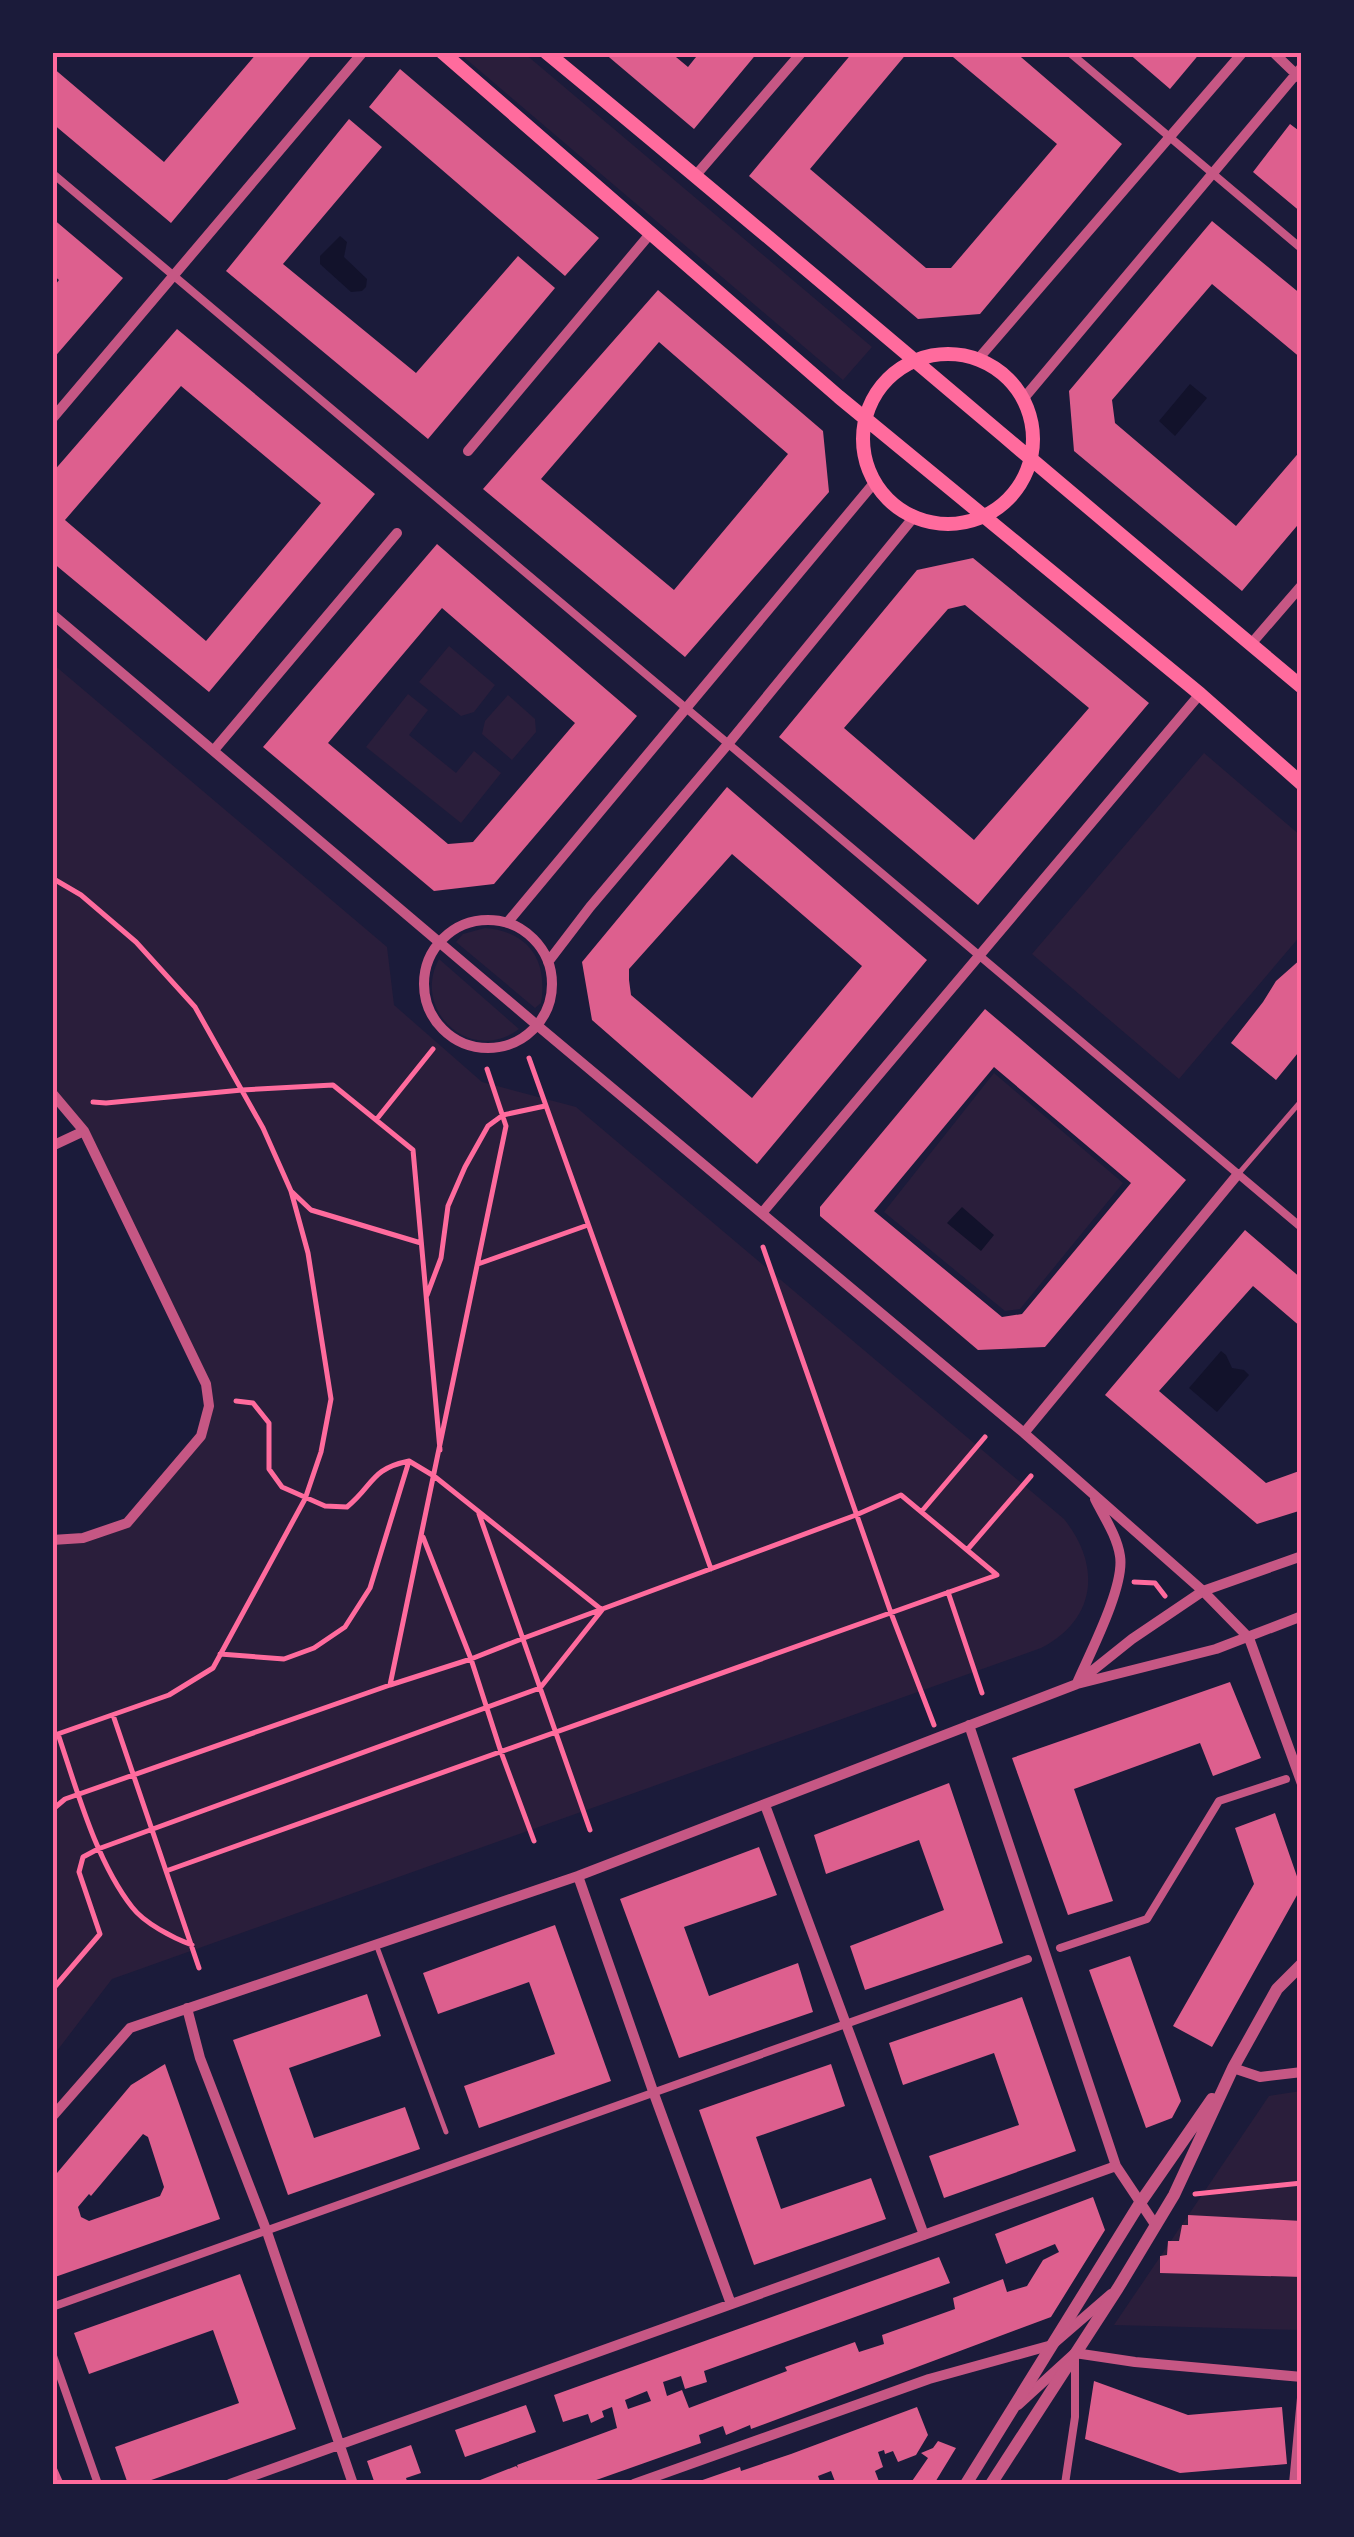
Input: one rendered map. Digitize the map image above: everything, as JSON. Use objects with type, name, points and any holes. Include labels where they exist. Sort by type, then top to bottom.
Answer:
[{"type":"main road","points":[[442,52],[864,418],[1200,694],[1302,784]]},
{"type":"main road","points":[[546,52],[1302,687]]},
{"type":"main road","points":[[948,352],[979,358],[1006,374],[1024,398],[1034,428],[1032,460],[1015,494],[986,517],[948,526],[913,518],[891,504],[874,483],[863,454],[864,418],[882,384],[912,360],[948,352]]},
{"type":"street","points":[[52,419],[363,52]]},
{"type":"street","points":[[696,175],[802,52]]},
{"type":"street","points":[[1070,52],[1302,249]]},
{"type":"street","points":[[979,358],[1243,52]]},
{"type":"street","points":[[1024,398],[1299,74],[1274,52]]},
{"type":"street","points":[[52,173],[1302,1228]]},
{"type":"street","points":[[468,452],[650,234]]},
{"type":"street","points":[[507,923],[874,483]]},
{"type":"street","points":[[548,962],[913,518]]},
{"type":"street","points":[[214,750],[397,533]]},
{"type":"street","points":[[1251,644],[1302,584]]},
{"type":"street","points":[[52,614],[1024,1433],[1203,1591],[1250,1638],[1302,1784]]},
{"type":"street","points":[[762,1213],[1200,694]]},
{"type":"street","points":[[489,920],[507,923],[539,945],[548,962],[552,996],[547,1012],[538,1026],[504,1047],[464,1044],[446,1033],[426,998],[430,958],[454,930],[489,920]]},
{"type":"street","points":[[52,1093],[84,1131],[206,1384],[209,1406],[202,1436],[127,1523],[83,1538],[52,1540]]},
{"type":"street","points":[[52,1146],[84,1131]]},
{"type":"street","points":[[1024,1433],[1238,1174]]},
{"type":"street","points":[[1077,1684],[1119,1582],[1120,1558],[1114,1538],[1092,1494]]},
{"type":"street","points":[[1077,1684],[1132,1639],[1203,1591],[1302,1556]]},
{"type":"street","points":[[52,2117],[130,2028],[578,1876],[1077,1684],[1216,1649],[1302,1616]]},
{"type":"street","points":[[970,1725],[1116,2166],[1156,2226]]},
{"type":"street","points":[[1060,1948],[1147,1918],[1218,1802],[1286,1778]]},
{"type":"street","points":[[765,1804],[924,2235]]},
{"type":"street","points":[[578,1876],[731,2304]]},
{"type":"street","points":[[52,2307],[1028,1960]]},
{"type":"street","points":[[991,2484],[1156,2226],[1233,2068],[1278,1989],[1302,1964]]},
{"type":"street","points":[[187,2008],[200,2058],[267,2232],[353,2484]]},
{"type":"street","points":[[1233,2068],[1260,2077],[1302,2072]]},
{"type":"street","points":[[966,2484],[1140,2203],[1233,2068]]},
{"type":"street","points":[[230,2484],[1116,2166]]},
{"type":"street","points":[[634,2484],[930,2379],[1052,2345],[1118,2288]]},
{"type":"street","points":[[1006,2416],[1076,2353]]},
{"type":"street","points":[[1076,2353],[1302,2377]]},
{"type":"street","points":[[1065,2484],[1074,2417],[1076,2353]]},
{"type":"street","points":[[52,2354],[98,2484]]},
{"type":"street","points":[[1294,2484],[1302,2398]]},
{"type":"lane","points":[[1238,1174],[1302,1100]]},
{"type":"lane","points":[[376,1944],[446,2132]]},
{"type":"path","points":[[52,878],[81,895],[136,942],[195,1007],[264,1128],[291,1191],[308,1254],[331,1398],[321,1452],[305,1499],[212,1668],[169,1696],[55,1735],[98,1848],[134,1910],[173,1938],[192,1945]]},
{"type":"path","points":[[376,1120],[433,1049]]},
{"type":"path","points":[[528,1058],[711,1569]]},
{"type":"path","points":[[390,1685],[506,1126],[487,1069]]},
{"type":"path","points":[[93,1102],[333,1085],[413,1150],[440,1450]]},
{"type":"path","points":[[426,1298],[441,1258],[448,1206],[488,1126],[503,1115],[546,1106]]},
{"type":"path","points":[[291,1191],[311,1210],[421,1243]]},
{"type":"path","points":[[478,1264],[588,1226]]},
{"type":"path","points":[[763,1247],[938,1738]]},
{"type":"path","points":[[236,1401],[254,1402],[269,1423],[270,1469],[282,1487],[325,1506],[347,1507],[388,1465],[409,1461],[434,1476],[602,1610]]},
{"type":"path","points":[[922,1512],[985,1437]]},
{"type":"path","points":[[220,1654],[284,1658],[314,1648],[345,1627],[370,1588],[409,1461]]},
{"type":"path","points":[[967,1550],[1031,1476]]},
{"type":"path","points":[[52,1810],[64,1800],[471,1660],[901,1496],[997,1575],[166,1871]]},
{"type":"path","points":[[478,1511],[590,1830]]},
{"type":"path","points":[[422,1534],[534,1841]]},
{"type":"path","points":[[1126,1582],[1158,1580],[1166,1596]]},
{"type":"path","points":[[948,1592],[982,1693]]},
{"type":"path","points":[[52,1990],[100,1934],[79,1872],[83,1857],[98,1848],[540,1688],[602,1610]]},
{"type":"path","points":[[112,1715],[199,1968]]},
{"type":"path","points":[[1174,2195],[1302,2183]]},
{"type":"shaded area","points":[[459,53],[524,53],[872,347],[843,380]]},
{"type":"shaded area","points":[[340,236],[347,242],[344,257],[367,279],[362,291],[351,292],[320,264],[320,256]]},
{"type":"shaded area","points":[[1190,384],[1207,398],[1175,436],[1159,421]]},
{"type":"shaded area","points":[[449,646],[495,685],[474,712],[461,716],[419,682]]},
{"type":"shaded area","points":[[53,664],[387,947],[394,1005],[482,1082],[576,1107],[1064,1519],[1084,1555],[1088,1573],[1087,1591],[1073,1623],[1041,1648],[112,1979],[53,2056],[53,1540],[127,1523],[201,1436],[206,1384],[84,1131],[53,1093]]},
{"type":"shaded area","points":[[408,694],[428,710],[409,735],[456,773],[474,751],[501,773],[461,823],[366,747]]},
{"type":"shaded area","points":[[508,695],[535,719],[536,732],[512,760],[482,734],[485,721]]},
{"type":"shaded area","points":[[1204,753],[1301,836],[1301,935],[1179,1079],[1032,954]]},
{"type":"shaded area","points":[[485,928],[513,935],[532,951],[538,961],[542,988],[541,1003],[535,1008],[456,942],[463,934]]},
{"type":"shaded area","points":[[439,959],[519,1029],[501,1038],[482,1041],[450,1027],[433,997],[432,978]]},
{"type":"shaded area","points":[[994,1073],[1123,1183],[1020,1309],[1005,1311],[884,1212]]},
{"type":"shaded area","points":[[962,1207],[994,1235],[981,1251],[947,1223]]},
{"type":"shaded area","points":[[1221,1351],[1232,1368],[1249,1375],[1217,1412],[1189,1388]]},
{"type":"shaded area","points":[[1301,2091],[1301,2330],[1114,2325],[1269,2096]]},
{"type":"building","points":[[258,52],[314,52],[171,223],[52,123],[52,67],[164,162]]},
{"type":"building","points":[[603,52],[670,52],[688,67],[700,52],[758,52],[694,129]]},
{"type":"building","points":[[853,52],[908,52],[810,169],[926,268],[951,268],[1057,144],[947,52],[1015,52],[1122,144],[980,314],[918,319],[749,176]]},
{"type":"building","points":[[1127,52],[1201,52],[1170,89]]},
{"type":"building","points":[[400,69],[599,238],[565,276],[369,107]]},
{"type":"building","points":[[349,119],[382,147],[283,264],[416,373],[518,256],[555,288],[428,439],[226,271]]},
{"type":"building","points":[[1290,124],[1302,133],[1302,213],[1253,172]]},
{"type":"building","points":[[52,218],[123,278],[52,360],[52,289],[59,280],[52,274]]},
{"type":"building","points":[[1212,221],[1302,295],[1302,359],[1212,284],[1112,400],[1115,423],[1236,526],[1302,449],[1302,520],[1242,591],[1074,451],[1069,391]]},
{"type":"building","points":[[658,290],[823,431],[829,492],[685,657],[483,489]],"holes":[[[659,342],[788,454],[674,590],[541,479]]]},
{"type":"building","points":[[177,329],[375,494],[209,692],[52,562],[52,473]],"holes":[[[181,386],[321,503],[206,641],[65,520]]]},
{"type":"building","points":[[437,544],[637,716],[494,884],[434,891],[263,747]],"holes":[[[442,608],[575,723],[473,842],[448,844],[328,743]]]},
{"type":"building","points":[[973,558],[1149,703],[978,905],[779,737],[917,570]],"holes":[[[965,605],[1089,708],[974,840],[844,728],[948,609]]]},
{"type":"building","points":[[727,787],[927,960],[757,1164],[592,1020],[582,962]],"holes":[[[732,854],[862,966],[752,1098],[631,995],[629,980],[629,969]]]},
{"type":"building","points":[[1302,958],[1302,1048],[1276,1080],[1231,1043],[1276,981]]},
{"type":"building","points":[[985,1009],[1186,1180],[1045,1347],[978,1350],[820,1216],[820,1207]],"holes":[[[994,1067],[1131,1183],[1022,1314],[1002,1317],[874,1211]]]},
{"type":"building","points":[[1245,1230],[1302,1279],[1302,1328],[1253,1286],[1159,1391],[1266,1483],[1302,1470],[1302,1510],[1257,1524],[1105,1395]]},
{"type":"building","points":[[1230,1682],[1261,1758],[1213,1776],[1200,1743],[1074,1789],[1113,1901],[1068,1915],[1012,1758]]},
{"type":"building","points":[[949,1783],[1003,1943],[865,1990],[850,1946],[944,1910],[919,1840],[826,1874],[814,1835]]},
{"type":"building","points":[[1275,1813],[1301,1888],[1212,2047],[1173,2026],[1254,1884],[1235,1828]]},
{"type":"building","points":[[759,1847],[777,1895],[684,1927],[709,1996],[798,1963],[813,2012],[679,2058],[620,1899]]},
{"type":"building","points":[[555,1925],[611,2081],[479,2128],[464,2086],[555,2054],[529,1982],[438,2014],[423,1973]]},
{"type":"building","points":[[1130,1956],[1181,2101],[1172,2118],[1146,2128],[1089,1970]]},
{"type":"building","points":[[367,1994],[381,2036],[289,2068],[314,2138],[405,2107],[420,2149],[288,2195],[233,2040]]},
{"type":"building","points":[[1022,1997],[1076,2151],[944,2198],[929,2156],[1019,2125],[994,2053],[903,2085],[889,2043]]},
{"type":"building","points":[[165,2064],[220,2219],[55,2277],[52,2179],[131,2085]],"holes":[[[143,2134],[148,2137],[164,2187],[160,2196],[89,2221],[81,2217],[78,2207]]]},
{"type":"building","points":[[831,2064],[845,2106],[756,2137],[781,2209],[871,2178],[886,2219],[754,2265],[699,2110]]},
{"type":"building","points":[[1093,2197],[1105,2230],[1051,2317],[751,2429],[750,2425],[726,2435],[723,2426],[699,2435],[701,2443],[585,2484],[470,2484],[617,2428],[612,2407],[602,2411],[604,2417],[591,2423],[588,2414],[563,2422],[554,2395],[939,2257],[950,2283],[704,2371],[707,2382],[685,2389],[681,2376],[663,2382],[667,2396],[682,2390],[689,2408],[855,2342],[859,2352],[884,2344],[882,2335],[955,2309],[953,2298],[1003,2279],[1007,2292],[1027,2286],[1043,2260],[1059,2252],[1055,2244],[1006,2264],[995,2234]],"holes":[[[647,2391],[651,2401],[628,2409],[625,2400]]]},
{"type":"building","points":[[1188,2215],[1302,2221],[1302,2277],[1160,2273],[1160,2256],[1167,2255],[1168,2241],[1179,2241],[1182,2225],[1188,2225]]},
{"type":"building","points":[[240,2274],[296,2429],[140,2484],[128,2484],[115,2447],[239,2403],[213,2330],[89,2374],[74,2333]]},
{"type":"building","points":[[1094,2381],[1188,2415],[1282,2407],[1287,2464],[1180,2473],[1085,2439]]},
{"type":"building","points":[[526,2405],[536,2432],[465,2457],[455,2430]]},
{"type":"building","points":[[917,2407],[928,2435],[916,2455],[898,2462],[893,2451],[878,2452],[883,2467],[875,2471],[880,2484],[836,2484],[831,2471],[818,2476],[821,2484],[691,2484],[791,2454]]},
{"type":"building","points":[[938,2441],[956,2448],[934,2484],[910,2484],[928,2458],[921,2453]]},
{"type":"building","points":[[411,2445],[421,2473],[406,2478],[408,2484],[375,2484],[367,2461]]},
{"type":"building","points":[[56,2466],[64,2484],[52,2484],[52,2467]]}]
